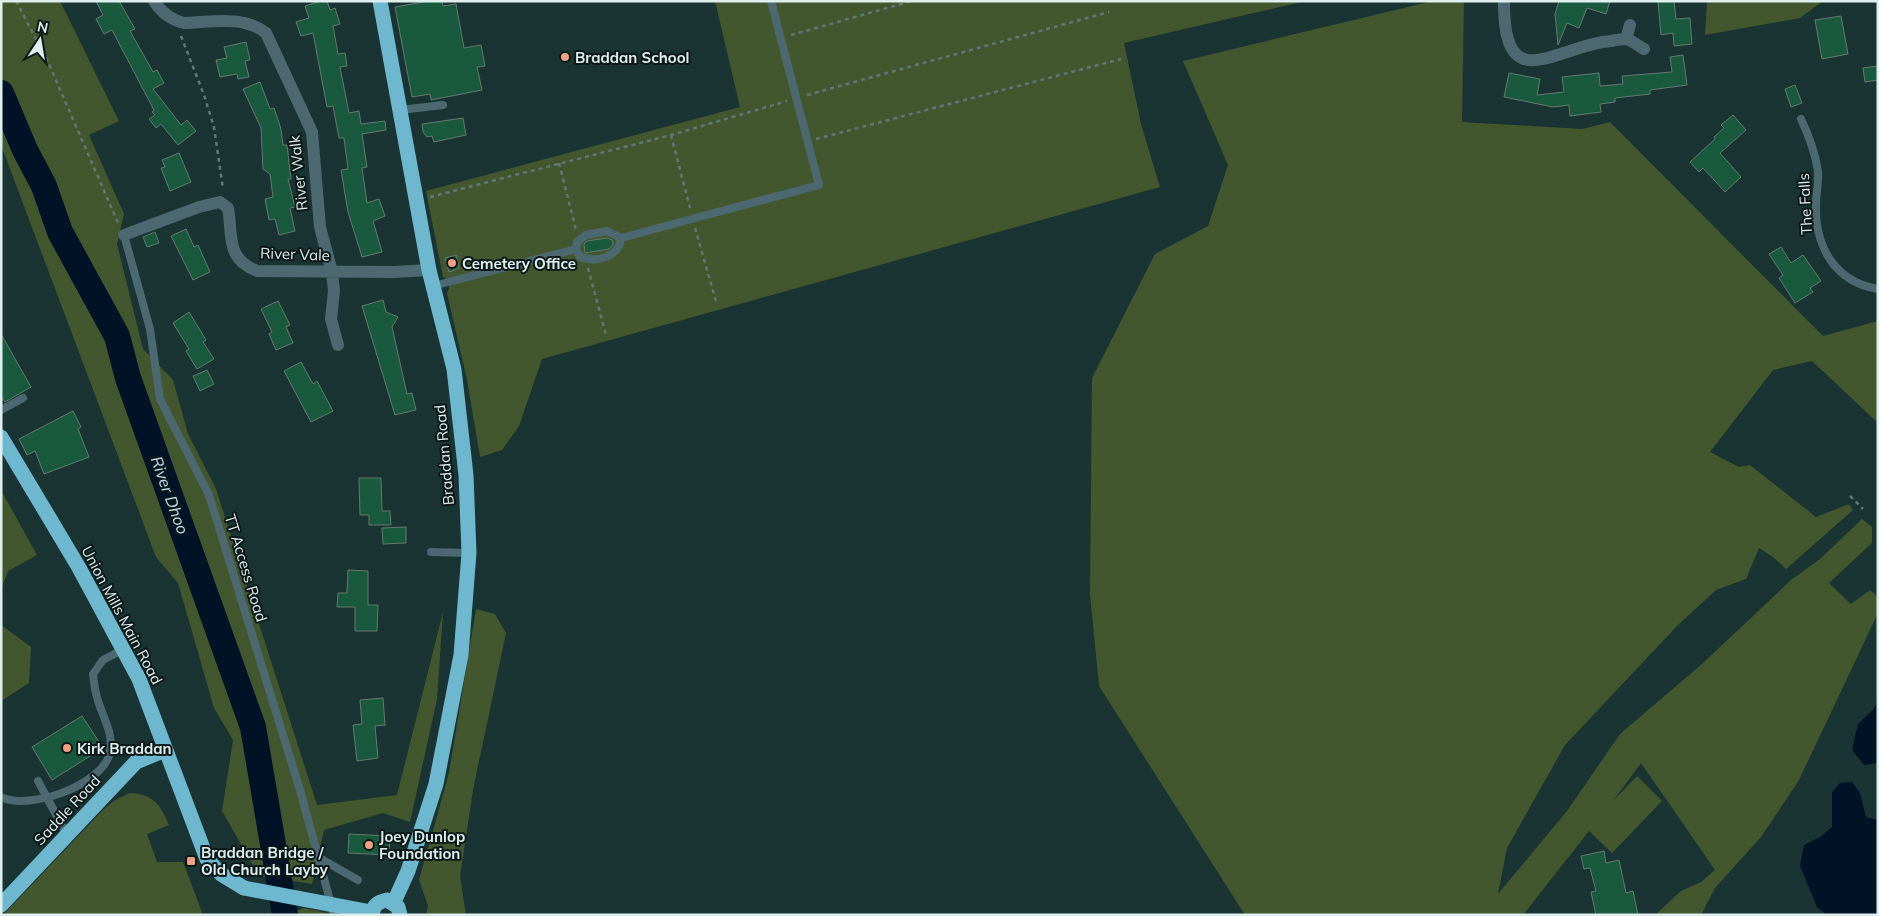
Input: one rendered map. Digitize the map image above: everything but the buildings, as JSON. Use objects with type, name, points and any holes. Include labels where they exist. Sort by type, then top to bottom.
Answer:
[{"type":"highway","name":"Braddan Road","points":[[380,1],[429,270],[454,369],[466,475],[469,553],[462,655],[436,784],[397,909]]},
{"type":"highway","name":"Union Mills Main Road","points":[[1,437],[42,504],[139,679],[207,859],[221,874],[244,888],[370,913]]},
{"type":"highway","name":"Saddle Road","points":[[1,905],[136,762],[165,750]]},
{"type":"highway","points":[[370,913],[380,901],[387,900],[397,909]]},
{"type":"street","points":[[154,1],[159,9],[179,26]]},
{"type":"street","points":[[1504,1],[1504,18],[1509,41],[1519,56],[1526,59],[1542,60],[1592,42],[1626,39],[1644,48]]},
{"type":"street","name":"River Walk","points":[[179,26],[241,22],[255,25],[266,33],[312,132],[320,227],[332,272],[334,291],[331,319],[338,345]]},
{"type":"street","points":[[1626,39],[1630,25]]},
{"type":"street","points":[[124,235],[199,207],[220,202]]},
{"type":"street","name":"River Vale","points":[[220,202],[228,208],[231,243],[235,254],[241,262],[257,271],[429,270]]},
{"type":"lane","points":[[621,238],[620,246],[614,255],[586,259],[580,257],[576,249],[579,240],[586,235],[607,231],[621,238],[819,185],[771,1]]},
{"type":"lane","points":[[400,110],[443,105]]},
{"type":"lane","name":"The Falls","points":[[1801,120],[1812,142],[1818,172],[1816,206],[1818,235],[1828,259],[1853,283],[1878,289]]},
{"type":"lane","name":"TT Access Road","points":[[124,235],[150,329],[160,400],[209,495],[300,790],[316,856],[334,915]]},
{"type":"lane","points":[[433,286],[576,249]]},
{"type":"lane","points":[[1,410],[23,398]]},
{"type":"lane","points":[[431,552],[469,553]]},
{"type":"lane","points":[[1,797],[7,800],[48,798],[67,792],[104,765],[110,754],[111,734],[96,693],[94,674],[103,660],[124,649]]},
{"type":"lane","points":[[38,781],[67,835]]},
{"type":"lane","points":[[316,856],[358,880]]},
{"type":"path","points":[[16,1],[48,62],[124,235]]},
{"type":"path","points":[[781,37],[912,1]]},
{"type":"path","points":[[417,200],[671,134],[1109,12]]},
{"type":"path","points":[[179,26],[214,127],[223,192],[220,202]]},
{"type":"path","points":[[808,141],[1121,58]]},
{"type":"path","points":[[671,134],[716,302]]},
{"type":"path","points":[[559,164],[579,240]]},
{"type":"path","points":[[586,259],[606,335]]},
{"type":"path","points":[[1850,496],[1864,509]]},
{"type":"green space","points":[[1,1],[60,1],[119,121],[89,135],[124,214],[117,244],[143,349],[173,380],[188,434],[216,489],[317,805],[397,795],[443,612],[437,699],[410,822],[383,813],[324,830],[312,884],[259,876],[222,811],[233,740],[214,708],[178,583],[156,557],[1,145]]},
{"type":"green space","points":[[715,1],[1306,1],[1124,43],[1141,124],[1160,187],[542,359],[519,426],[502,450],[480,457],[467,380],[447,293],[449,288],[447,279],[443,277],[426,191],[740,107]]},
{"type":"green space","points":[[1433,1],[1464,1],[1462,122],[1582,129],[1610,122],[1823,336],[1878,321],[1878,423],[1812,361],[1773,370],[1710,452],[1739,467],[1750,465],[1816,517],[1849,504],[1853,510],[1786,569],[1759,548],[1746,579],[1716,590],[1678,625],[1565,745],[1507,848],[1498,894],[1567,811],[1620,734],[1702,664],[1791,580],[1820,559],[1862,519],[1872,527],[1872,543],[1829,583],[1851,604],[1870,590],[1878,597],[1878,613],[1799,780],[1761,837],[1715,888],[1701,915],[1655,915],[1681,891],[1701,882],[1715,870],[1641,763],[1613,801],[1637,776],[1662,801],[1612,853],[1589,831],[1523,915],[1245,915],[1099,686],[1090,594],[1092,378],[1155,254],[1208,226],[1228,165],[1183,61]]},
{"type":"green space","points":[[1707,1],[1823,1],[1800,18],[1705,35]]},
{"type":"green space","points":[[1,490],[37,555],[8,571],[1,589]]},
{"type":"green space","points":[[476,609],[495,614],[506,633],[473,790],[460,876],[466,915],[426,915],[428,906],[419,880],[449,773]]},
{"type":"green space","points":[[1,625],[31,647],[29,683],[1,701]]},
{"type":"green space","points":[[130,793],[150,798],[163,812],[169,825],[147,834],[157,862],[183,862],[203,915],[3,915],[102,811],[115,800]]},
{"type":"green space","points":[[305,908],[335,915],[283,915]]},
{"type":"water","points":[[1878,701],[1878,763],[1864,765],[1852,750],[1858,724],[1873,710]]},
{"type":"water","points":[[1852,782],[1860,793],[1866,817],[1878,820],[1878,915],[1827,915],[1817,907],[1800,866],[1804,845],[1820,837],[1832,827],[1832,792],[1840,783]]},
{"type":"waterway","name":"River Dhoo","points":[[1,93],[25,150],[44,186],[60,232],[117,336],[128,378],[253,727],[285,915]]},
{"type":"place","name":"Braddan School","points":[[565,57]]},
{"type":"place","name":"Cemetery Office","points":[[452,263]]},
{"type":"place","name":"Kirk Braddan","points":[[67,748]]},
{"type":"place","name":"Joey Dunlop Foundation","points":[[369,845]]},
{"type":"place","name":"Braddan Bridge / Old Church Layby","points":[[191,861]]}]
